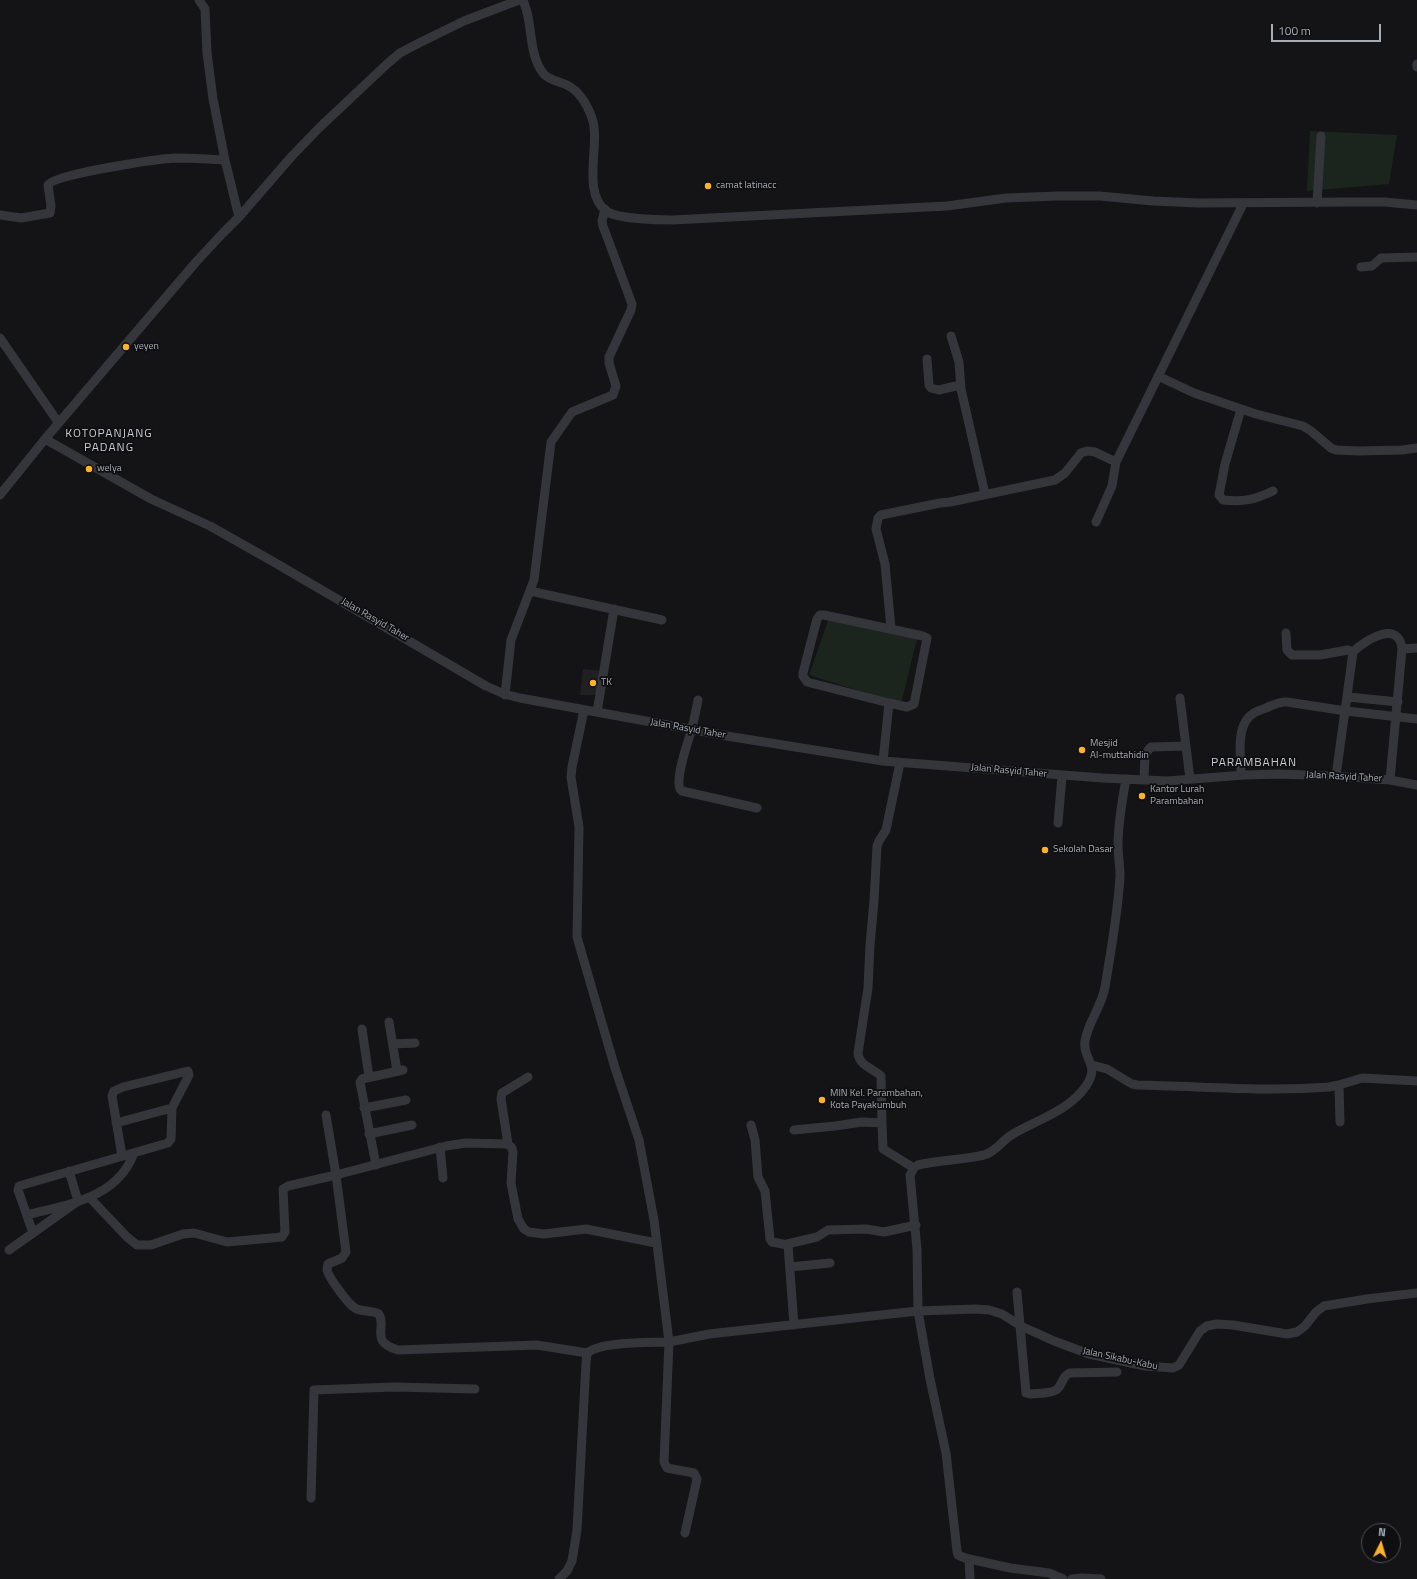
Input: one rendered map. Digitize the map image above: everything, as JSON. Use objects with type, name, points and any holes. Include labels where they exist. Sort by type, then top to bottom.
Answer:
[{"type":"street","points":[[199,0],[205,10],[207,53],[224,160],[239,217]]},
{"type":"street","points":[[0,495],[58,422],[82,397],[196,262],[239,217],[292,156],[319,128],[400,53],[464,21],[519,0]]},
{"type":"street","points":[[523,0],[537,63],[544,74],[577,91],[584,101],[592,118],[594,132],[593,182],[595,193],[601,205],[607,212],[636,218],[672,220],[947,206],[1006,198],[1058,196],[1100,196],[1153,201],[1243,204],[1385,202],[1417,205]]},
{"type":"street","points":[[1317,203],[1321,136]]},
{"type":"street","points":[[0,215],[21,218],[50,213],[51,206],[48,184],[71,176],[130,164],[174,158],[224,160]]},
{"type":"street","points":[[1096,522],[1112,486],[1116,462],[1243,204]]},
{"type":"street","points":[[505,694],[511,640],[534,580],[551,442],[572,412],[613,395],[616,386],[609,363],[609,357],[632,307],[603,226],[602,220],[605,209]]},
{"type":"street","points":[[1361,267],[1372,266],[1381,258],[1417,257]]},
{"type":"street","points":[[951,336],[959,362],[960,385],[986,494]]},
{"type":"street","points":[[0,338],[58,422]]},
{"type":"street","points":[[927,359],[929,385],[931,388],[936,390],[960,385]]},
{"type":"street","points":[[1158,376],[1194,393],[1241,409],[1303,426],[1331,448],[1336,450],[1373,451],[1417,448]]},
{"type":"street","points":[[1241,409],[1223,470],[1218,495],[1223,500],[1249,500],[1256,499],[1273,491]]},
{"type":"street","name":"Jalan Rasyid Taher","points":[[45,439],[151,499],[210,526],[486,686],[505,694],[692,730],[900,763],[1062,776],[1167,781],[1241,775],[1279,774],[1390,780],[1417,785]]},
{"type":"street","points":[[891,628],[885,564],[876,530],[878,518],[886,513],[950,502],[1055,480],[1065,474],[1080,454],[1088,451],[1094,452],[1116,462]]},
{"type":"street","points":[[530,591],[662,620]]},
{"type":"street","points":[[597,712],[614,609]]},
{"type":"street","points":[[824,614],[925,636],[928,640],[914,704],[907,707],[890,703],[807,682],[803,674],[817,619],[820,615],[824,614]]},
{"type":"street","points":[[1286,633],[1287,650],[1292,655],[1320,655],[1348,650],[1353,652]]},
{"type":"street","points":[[1336,776],[1353,652],[1365,643],[1386,634],[1394,635],[1402,641],[1397,717],[1390,780]]},
{"type":"street","points":[[1402,649],[1417,648]]},
{"type":"street","points":[[1348,697],[1398,702]]},
{"type":"street","points":[[1180,698],[1190,779]]},
{"type":"street","points":[[698,700],[679,779],[680,789],[757,808]]},
{"type":"street","points":[[1241,775],[1242,731],[1248,717],[1257,711],[1283,702],[1417,719]]},
{"type":"street","points":[[883,761],[890,703]]},
{"type":"street","points":[[584,710],[571,773],[578,827],[579,865],[577,937],[615,1068],[639,1140],[654,1220],[669,1342],[664,1462],[667,1468],[694,1473],[697,1479],[684,1533]]},
{"type":"street","points":[[1144,780],[1146,754],[1151,747],[1186,746]]},
{"type":"street","points":[[900,763],[886,830],[878,841],[877,846],[868,988],[858,1053],[863,1064],[881,1076],[883,1149],[914,1168]]},
{"type":"street","points":[[1058,823],[1062,776]]},
{"type":"street","points":[[1063,1579],[1050,1573],[1010,1568],[961,1557],[957,1551],[946,1453],[930,1379],[918,1311],[918,1249],[910,1175],[914,1168],[923,1164],[984,1155],[996,1149],[1008,1138],[1057,1110],[1080,1093],[1090,1078],[1092,1065],[1084,1046],[1086,1035],[1098,1010],[1105,989],[1120,874],[1118,846],[1119,822],[1126,779]]},
{"type":"street","points":[[376,1165],[360,1082],[362,1079],[369,1077],[400,1071],[389,1022]]},
{"type":"street","points":[[362,1030],[369,1077]]},
{"type":"street","points":[[393,1044],[415,1043]]},
{"type":"street","points":[[1092,1065],[1107,1069],[1137,1085],[1253,1089],[1339,1086],[1362,1078],[1417,1081]]},
{"type":"street","points":[[33,1232],[18,1190],[19,1186],[134,1153],[170,1142],[172,1108],[189,1075],[188,1071],[124,1087],[114,1091],[112,1096],[122,1156]]},
{"type":"street","points":[[528,1077],[502,1093],[501,1099],[508,1144],[512,1148],[513,1152],[511,1183],[512,1191],[518,1219],[524,1229],[529,1232],[544,1234],[586,1229],[656,1243]]},
{"type":"street","points":[[1339,1086],[1340,1122]]},
{"type":"street","points":[[364,1108],[406,1100]]},
{"type":"street","points":[[116,1123],[172,1108]]},
{"type":"street","points":[[326,1115],[336,1175],[346,1252],[342,1258],[328,1264],[326,1270],[335,1285],[352,1306],[360,1310],[379,1314],[381,1320],[380,1333],[382,1339],[392,1348],[405,1350],[537,1345],[587,1353],[577,1530],[572,1561],[567,1571],[559,1579]]},
{"type":"street","points":[[794,1130],[862,1122],[882,1123]]},
{"type":"street","points":[[369,1134],[412,1125]]},
{"type":"street","points":[[751,1125],[755,1140],[758,1177],[765,1191],[770,1239],[773,1242],[787,1244],[817,1237],[828,1230],[866,1229],[884,1232],[916,1225]]},
{"type":"street","points":[[90,1198],[127,1238],[137,1245],[151,1245],[183,1234],[194,1233],[227,1242],[275,1239],[282,1237],[285,1234],[284,1187],[376,1165],[440,1147],[466,1143],[508,1144]]},
{"type":"street","points":[[440,1147],[443,1178]]},
{"type":"street","points":[[27,1215],[90,1198],[104,1191],[122,1176],[130,1164],[134,1153]]},
{"type":"street","points":[[69,1171],[78,1201]]},
{"type":"street","points":[[9,1250],[78,1201]]},
{"type":"street","points":[[787,1244],[794,1325]]},
{"type":"street","points":[[790,1267],[830,1263]]},
{"type":"street","points":[[1017,1292],[1021,1326],[1025,1391],[1028,1394],[1055,1391],[1059,1387],[1064,1376],[1070,1373],[1117,1372]]},
{"type":"street","name":"Jalan Sikabu-Kabu","points":[[587,1353],[592,1349],[611,1345],[669,1342],[709,1334],[918,1311],[976,1309],[989,1310],[1002,1314],[1021,1326],[1054,1341],[1089,1354],[1145,1366],[1173,1368],[1179,1365],[1200,1331],[1207,1326],[1217,1324],[1233,1325],[1287,1334],[1297,1332],[1305,1326],[1316,1312],[1324,1306],[1367,1298],[1417,1293]]},
{"type":"street","points":[[311,1498],[314,1390],[394,1387],[475,1389]]},
{"type":"street","points":[[969,1559],[970,1579]]},
{"type":"street","points":[[1072,1579],[1101,1579]]},
{"type":"shaded area","points":[[1310,131],[1397,135],[1389,184],[1307,191]]},
{"type":"shaded area","points":[[829,618],[917,639],[901,704],[809,675]]},
{"type":"shaded area","name":"TK","points":[[583,669],[605,671],[605,695],[580,695]]},
{"type":"place","name":"camat latinacc","points":[[708,186]]},
{"type":"place","name":"yeyen","points":[[126,347]]},
{"type":"place","name":"welya","points":[[89,469]]},
{"type":"place","name":"TK","points":[[593,683]]},
{"type":"place","name":"Mesjid Al-muttahidin","points":[[1082,750]]},
{"type":"place","name":"Kantor Lurah Parambahan","points":[[1142,796]]},
{"type":"place","name":"Sekolah Dasar","points":[[1045,850]]},
{"type":"place","name":"MIN Kel. Parambahan, Kota Payakumbuh","points":[[822,1100]]},
{"type":"district","name":"KOTOPANJANG PADANG","points":[[109,441]]},
{"type":"district","name":"PARAMBAHAN","points":[[1254,763]]}]
